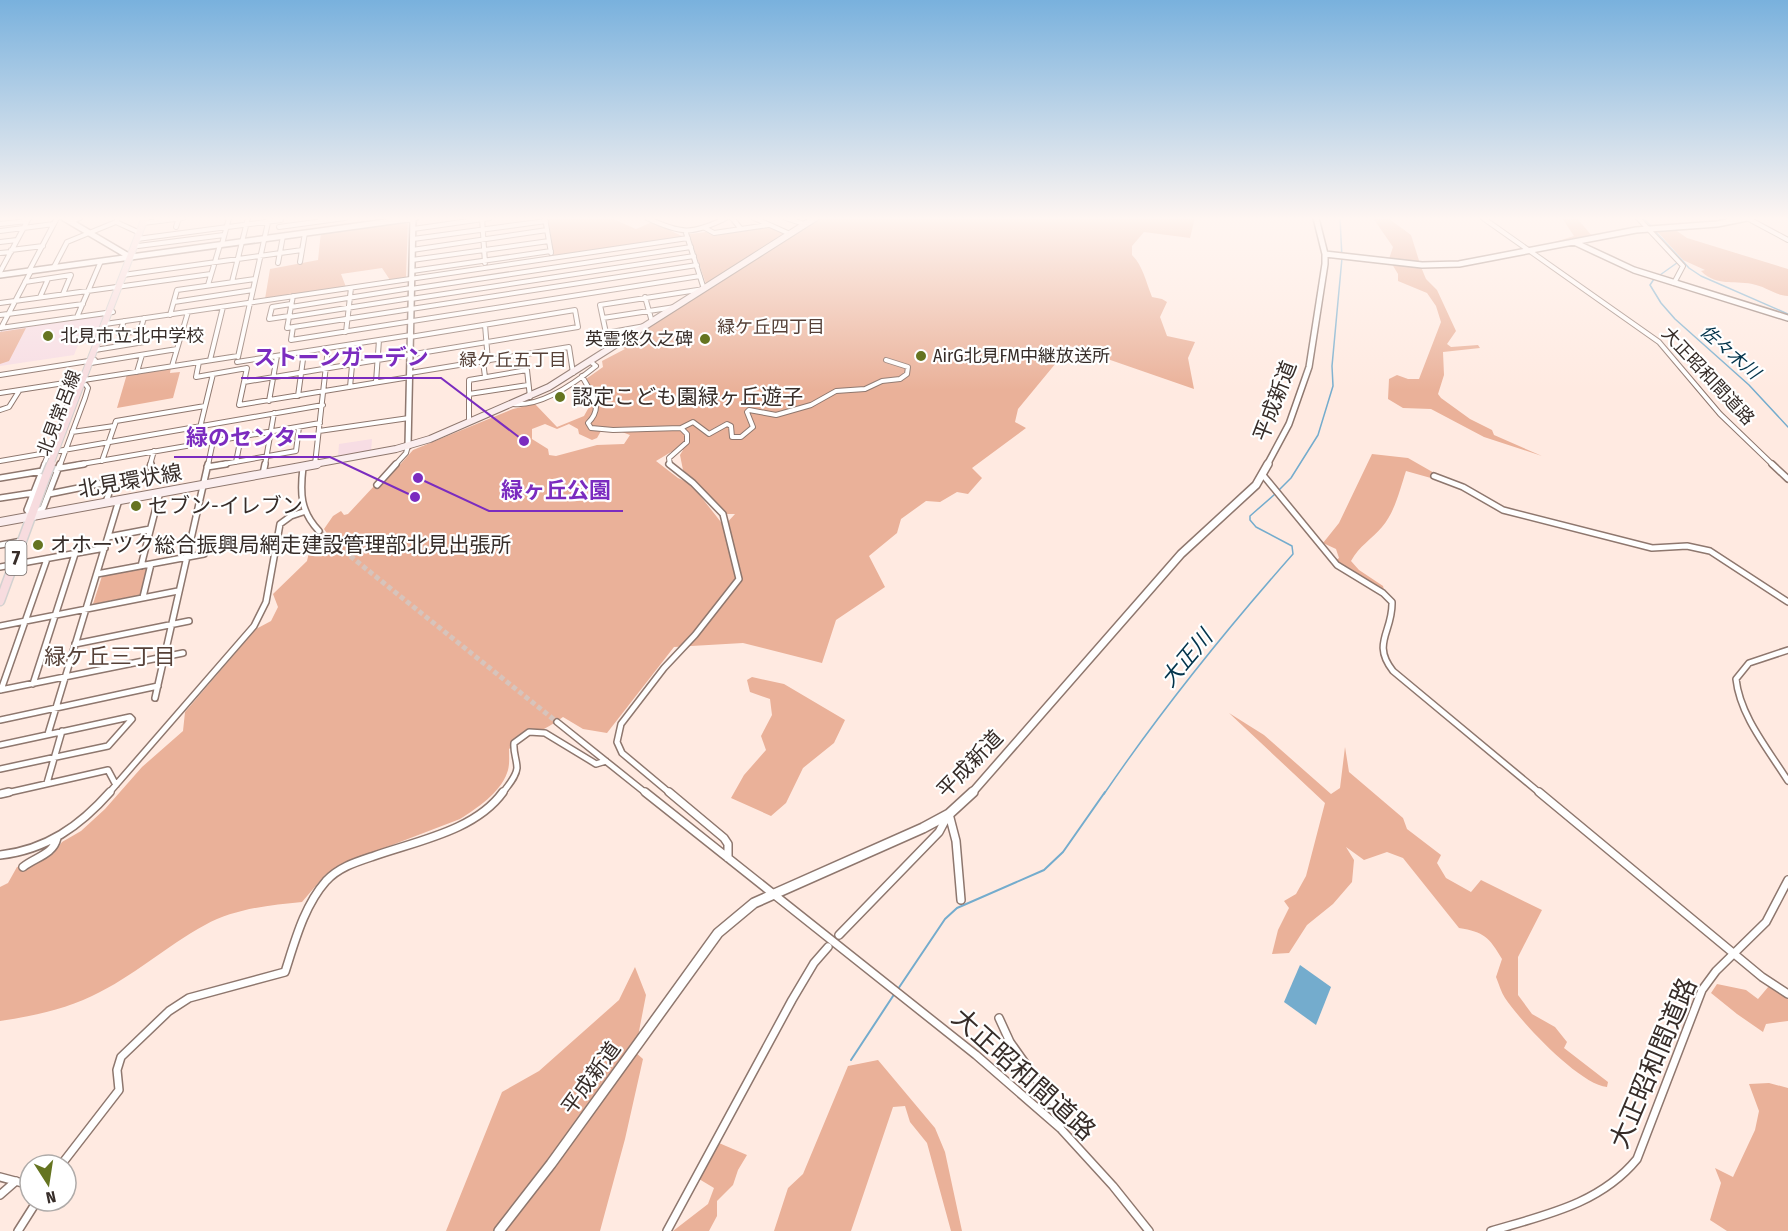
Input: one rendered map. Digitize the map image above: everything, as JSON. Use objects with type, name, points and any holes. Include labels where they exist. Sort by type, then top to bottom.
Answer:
[{"type":"main road","name":"北見常呂線","points":[[0,601],[2,589],[14,565],[32,516],[39,508],[46,474],[68,431],[125,275]]},
{"type":"main road","name":"北見環状線","points":[[0,522],[408,446],[530,397],[591,362],[725,275]]},
{"type":"street","points":[[1,328],[28,275]]},
{"type":"street","points":[[25,282],[68,275]]},
{"type":"street","points":[[63,294],[71,275]]},
{"type":"street","points":[[77,317],[94,275]]},
{"type":"street","points":[[0,303],[201,275]]},
{"type":"street","points":[[208,285],[211,275]]},
{"type":"street","points":[[232,282],[234,275]]},
{"type":"street","points":[[236,370],[256,275]]},
{"type":"street","points":[[377,484],[406,453],[408,446],[412,275]]},
{"type":"street","points":[[107,324],[434,275]]},
{"type":"street","points":[[499,275],[350,298],[272,307],[269,319],[560,275]]},
{"type":"street","points":[[522,275],[523,281]]},
{"type":"street","points":[[599,275],[600,280]]},
{"type":"street","points":[[293,296],[287,328],[630,275]]},
{"type":"street","name":"平成新道","points":[[499,1231],[718,933],[754,903],[949,814],[988,775],[1181,554],[1256,485],[1289,424],[1309,367],[1322,275]]},
{"type":"street","name":"大正昭和間道路","points":[[1565,275],[1659,342],[1720,414],[1788,479]]},
{"type":"street","points":[[1653,275],[1788,318]]},
{"type":"street","points":[[1674,283],[1678,275]]},
{"type":"street","points":[[293,327],[291,340],[700,276],[704,289],[645,297],[600,305],[606,333],[649,324],[645,297]]},
{"type":"street","points":[[40,297],[48,279]]},
{"type":"street","points":[[170,315],[177,290],[255,279]]},
{"type":"street","points":[[607,279],[609,290]]},
{"type":"street","points":[[194,299],[197,287]]},
{"type":"street","points":[[488,287],[489,297]]},
{"type":"street","points":[[346,332],[351,288]]},
{"type":"street","points":[[627,288],[630,300]]},
{"type":"street","points":[[174,302],[253,290]]},
{"type":"street","points":[[513,294],[515,305]]},
{"type":"street","points":[[206,309],[210,297]]},
{"type":"street","points":[[0,315],[83,304]]},
{"type":"street","points":[[603,318],[676,306]]},
{"type":"street","points":[[210,360],[223,307]]},
{"type":"street","points":[[237,362],[575,310],[578,327],[244,382]]},
{"type":"street","points":[[1,328],[111,312]]},
{"type":"street","points":[[172,366],[188,312]]},
{"type":"street","points":[[124,321],[119,334],[140,331],[144,318]]},
{"type":"street","points":[[485,325],[487,342],[485,377]]},
{"type":"street","points":[[376,382],[379,340]]},
{"type":"street","points":[[97,349],[144,342]]},
{"type":"street","points":[[350,387],[354,344]]},
{"type":"street","points":[[199,362],[196,377],[247,368],[239,405],[569,347],[573,373]]},
{"type":"street","points":[[315,464],[328,348]]},
{"type":"street","points":[[0,375],[177,350]]},
{"type":"street","points":[[298,396],[304,352]]},
{"type":"street","points":[[137,372],[142,355]]},
{"type":"street","points":[[0,393],[84,383],[238,356]]},
{"type":"street","points":[[269,400],[277,356]]},
{"type":"street","points":[[582,376],[597,406],[598,412],[588,423],[591,428],[614,430],[681,428],[693,422],[709,434],[727,424],[730,426],[732,437],[741,437],[753,427],[753,422],[747,412],[749,410],[776,415],[811,405],[836,391],[865,389],[882,381],[900,379],[907,374],[908,367],[886,360]]},
{"type":"street","points":[[513,404],[520,406],[529,404],[582,376],[596,366],[591,362]]},
{"type":"street","points":[[469,422],[469,380],[527,370],[530,397]]},
{"type":"street","points":[[196,444],[213,374]]},
{"type":"street","points":[[84,383],[75,390],[48,452],[46,474],[33,493],[27,510],[32,516],[43,508],[49,494],[66,449],[68,431],[114,426]]},
{"type":"street","points":[[469,394],[528,385]]},
{"type":"street","points":[[0,410],[9,407],[19,391]]},
{"type":"street","points":[[0,461],[323,405]]},
{"type":"street","points":[[102,460],[116,421],[205,406]]},
{"type":"street","points":[[263,474],[274,413]]},
{"type":"street","points":[[319,431],[409,418]]},
{"type":"street","points":[[0,478],[46,474],[59,468],[320,423]]},
{"type":"street","points":[[207,467],[296,451],[299,427]]},
{"type":"street","points":[[681,428],[688,438],[687,442],[667,461],[674,470],[693,483],[723,514],[739,579],[664,668],[621,724],[617,742],[622,753],[724,838],[728,844],[728,858]]},
{"type":"street","points":[[236,462],[241,437]]},
{"type":"street","points":[[156,698],[213,441]]},
{"type":"street","points":[[150,466],[154,451]]},
{"type":"street","points":[[303,466],[300,493],[303,512],[319,531]]},
{"type":"street","points":[[1263,475],[1337,565],[1383,593],[1392,602],[1392,612],[1381,651],[1383,658],[1393,671],[1769,982],[1788,994]]},
{"type":"street","points":[[1434,476],[1463,487],[1503,510],[1646,546],[1696,547],[1710,551],[1788,602]]},
{"type":"street","points":[[49,494],[113,481],[106,502]]},
{"type":"street","points":[[141,566],[160,492]]},
{"type":"street","points":[[0,498],[33,493]]},
{"type":"street","points":[[48,734],[118,500]]},
{"type":"street","points":[[0,855],[29,850],[74,828],[117,785],[254,626],[266,602],[280,524],[291,516],[303,512]]},
{"type":"street","points":[[108,537],[150,529]]},
{"type":"street","points":[[0,545],[23,541]]},
{"type":"street","points":[[0,567],[105,548]]},
{"type":"street","points":[[33,684],[75,554]]},
{"type":"street","points":[[97,574],[204,554]]},
{"type":"street","points":[[0,690],[47,559]]},
{"type":"street","points":[[143,597],[151,564]]},
{"type":"street","points":[[0,626],[178,591]]},
{"type":"street","points":[[75,644],[189,621]]},
{"type":"street","points":[[1788,650],[1749,663],[1736,679],[1738,697],[1744,710],[1788,781]]},
{"type":"street","points":[[0,690],[183,652]]},
{"type":"street","points":[[0,720],[158,687]]},
{"type":"street","points":[[0,745],[130,717],[132,719],[108,746],[0,769]]},
{"type":"street","name":"大正昭和間道路","points":[[557,722],[976,1054],[1060,1128],[1113,1186],[1149,1231]]},
{"type":"street","points":[[46,783],[62,731]]},
{"type":"street","points":[[70,1153],[119,1090],[116,1070],[118,1060],[169,1011],[189,998],[285,972],[303,917],[326,881],[338,871],[366,857],[456,827],[474,818],[500,796],[510,783],[516,766],[513,754],[514,743],[529,732],[545,733],[596,764],[606,761]]},
{"type":"street","points":[[0,794],[108,770],[117,785]]},
{"type":"street","points":[[949,814],[956,841],[961,900]]},
{"type":"street","points":[[839,935],[939,832],[949,814]]},
{"type":"street","points":[[23,867],[53,851],[57,845],[57,838]]},
{"type":"street","name":"大正昭和間道路","points":[[1491,1231],[1598,1196],[1629,1171],[1637,1159],[1702,990],[1734,953],[1766,922],[1788,880]]},
{"type":"street","points":[[667,1231],[792,1000],[814,963],[828,947]]},
{"type":"street","points":[[999,1018],[1010,1042],[1060,1114],[1060,1128]]},
{"type":"street","points":[[0,1177],[16,1181]]},
{"type":"street","points":[[0,1195],[16,1181]]},
{"type":"street","points":[[18,1231],[28,1213]]},
{"type":"shaded area","points":[[269,275],[342,275],[346,287],[265,299]]},
{"type":"shaded area","points":[[387,275],[406,275],[406,277],[390,280]]},
{"type":"shaded area","points":[[703,275],[720,275],[706,284]]},
{"type":"shaded area","points":[[729,275],[1144,275],[1152,297],[1167,302],[1160,317],[1167,336],[1195,342],[1188,358],[1194,389],[1070,346],[1018,409],[1015,422],[1026,428],[972,468],[982,478],[968,494],[957,492],[940,502],[926,501],[901,519],[897,533],[869,556],[885,587],[836,620],[822,663],[743,643],[674,647],[607,733],[583,729],[563,717],[522,740],[509,749],[508,770],[499,787],[474,810],[460,819],[340,865],[325,875],[302,902],[252,909],[228,915],[205,925],[121,980],[81,1001],[47,1012],[0,1021],[0,887],[8,883],[17,867],[53,854],[62,842],[81,831],[105,809],[142,767],[183,731],[185,712],[256,629],[271,621],[278,607],[273,594],[307,561],[311,543],[290,540],[311,538],[315,534],[322,539],[328,535],[324,529],[333,516],[341,511],[344,515],[348,514],[375,485],[382,485],[413,450],[513,409],[535,404],[557,427],[584,416],[589,407],[575,385],[588,386],[586,379],[603,367],[602,361],[625,349],[619,346]],"holes":[[[545,424],[557,429],[569,424],[578,429],[579,434],[592,440],[597,438],[601,431],[614,429],[630,435],[624,444],[597,445],[556,456],[549,455],[548,449],[532,439],[532,429]],[[683,450],[680,455],[683,470],[727,514],[735,514],[724,526],[691,484],[678,478],[656,461],[671,452]]]},
{"type":"shaded area","points":[[1398,275],[1425,275],[1437,290],[1456,331],[1447,344],[1451,347],[1478,345],[1480,348],[1443,352],[1444,375],[1438,394],[1441,398],[1470,419],[1492,430],[1494,435],[1542,456],[1484,437],[1431,409],[1403,408],[1388,399],[1389,379],[1397,375],[1408,379],[1419,379],[1441,322],[1436,306],[1427,293],[1398,281]]},
{"type":"shaded area","points":[[1788,275],[1788,296],[1749,283],[1714,280],[1707,276]]},
{"type":"shaded area","name":"北見市立北中学校","points":[[105,314],[94,342],[78,345],[74,355],[0,366],[0,330]]},
{"type":"shaded area","points":[[26,328],[9,361],[0,364],[0,332]]},
{"type":"shaded area","points":[[171,367],[170,373],[180,372],[173,398],[117,408],[127,374]]},
{"type":"shaded area","points":[[372,439],[371,451],[338,457],[339,444]]},
{"type":"shaded area","points":[[1372,454],[1408,458],[1443,478],[1442,481],[1406,471],[1397,500],[1387,521],[1351,561],[1359,570],[1383,586],[1384,590],[1344,569],[1335,561],[1339,558],[1336,549],[1323,543],[1339,523]]},
{"type":"shaded area","points":[[147,568],[140,595],[93,604],[102,576]]},
{"type":"shaded area","points":[[752,677],[784,684],[845,720],[834,743],[803,768],[786,803],[771,816],[731,798],[744,775],[766,750],[761,736],[772,715],[770,699],[750,692],[747,680]]},
{"type":"shaded area","points":[[1229,713],[1264,735],[1331,794],[1340,788],[1345,747],[1349,772],[1403,818],[1407,829],[1441,855],[1437,863],[1446,878],[1471,892],[1481,880],[1542,910],[1518,957],[1518,995],[1532,1014],[1555,1027],[1567,1042],[1564,1048],[1608,1082],[1607,1087],[1595,1083],[1567,1064],[1524,1022],[1501,991],[1496,977],[1502,959],[1493,945],[1474,931],[1459,928],[1403,858],[1387,852],[1364,860],[1346,847],[1354,860],[1352,882],[1333,904],[1307,925],[1289,953],[1272,954],[1278,930],[1289,908],[1284,901],[1296,894],[1306,876],[1325,803]]},
{"type":"shaded area","points":[[635,967],[646,995],[635,1052],[643,1059],[625,1139],[600,1231],[446,1231],[502,1092],[539,1071],[619,1000]]},
{"type":"shaded area","points":[[1717,984],[1746,990],[1758,999],[1769,986],[1788,997],[1788,1021],[1766,1024],[1763,1032],[1711,993]]},
{"type":"shaded area","points":[[878,1060],[935,1128],[945,1152],[962,1231],[951,1231],[927,1143],[910,1122],[905,1106],[893,1107],[851,1231],[774,1231],[788,1188],[803,1174],[848,1066]]},
{"type":"shaded area","points":[[1769,1083],[1788,1088],[1788,1231],[1727,1231],[1710,1220],[1721,1183],[1715,1168],[1733,1177],[1755,1130],[1759,1111],[1749,1084]]},
{"type":"shaded area","points":[[719,1143],[747,1155],[738,1170],[733,1185],[717,1201],[717,1216],[709,1231],[673,1231],[708,1204],[714,1188],[699,1179]]},
{"type":"water","points":[[1300,965],[1331,987],[1316,1025],[1284,1002]]},
{"type":"waterway","name":"大正川","points":[[1278,491],[1291,478],[1318,435],[1333,386],[1332,366],[1340,275]]},
{"type":"waterway","points":[[1700,275],[1788,314]]},
{"type":"waterway","name":"佐々木川","points":[[1654,279],[1650,285],[1661,303],[1675,319],[1749,385],[1788,427]]},
{"type":"waterway","name":"大正川","points":[[1104,794],[1148,731],[1195,671],[1293,554],[1292,546],[1256,527],[1250,520],[1250,516],[1275,494]]},
{"type":"waterway","name":"大正川","points":[[898,989],[945,919],[957,908],[1044,870],[1063,852],[1105,792]]},
{"type":"waterway","name":"大正川","points":[[851,1060],[895,993]]},
{"type":"tunnel","points":[[319,531],[557,722]]},
{"type":"place","name":"北見市立北中学校","points":[[48,336]]},
{"type":"place","name":"英霊悠久之碑","points":[[705,339]]},
{"type":"place","name":"AirG北見FM中継放送所","points":[[921,356]]},
{"type":"place","name":"認定こども園緑ヶ丘遊子","points":[[560,397]]},
{"type":"place","name":"ストーンガーデン","points":[[524,441]]},
{"type":"place","name":"緑ヶ丘公園","points":[[418,478]]},
{"type":"place","name":"緑のセンター","points":[[415,497]]},
{"type":"place","name":"セブン-イレブン","points":[[136,506]]},
{"type":"place","name":"オホーツク総合振興局網走建設管理部北見出張所","points":[[38,545]]},
{"type":"district","name":"緑ケ丘四丁目","points":[[771,327]]},
{"type":"district","name":"緑ケ丘五丁目","points":[[513,360]]},
{"type":"district","name":"緑ケ丘三丁目","points":[[110,656]]}]
